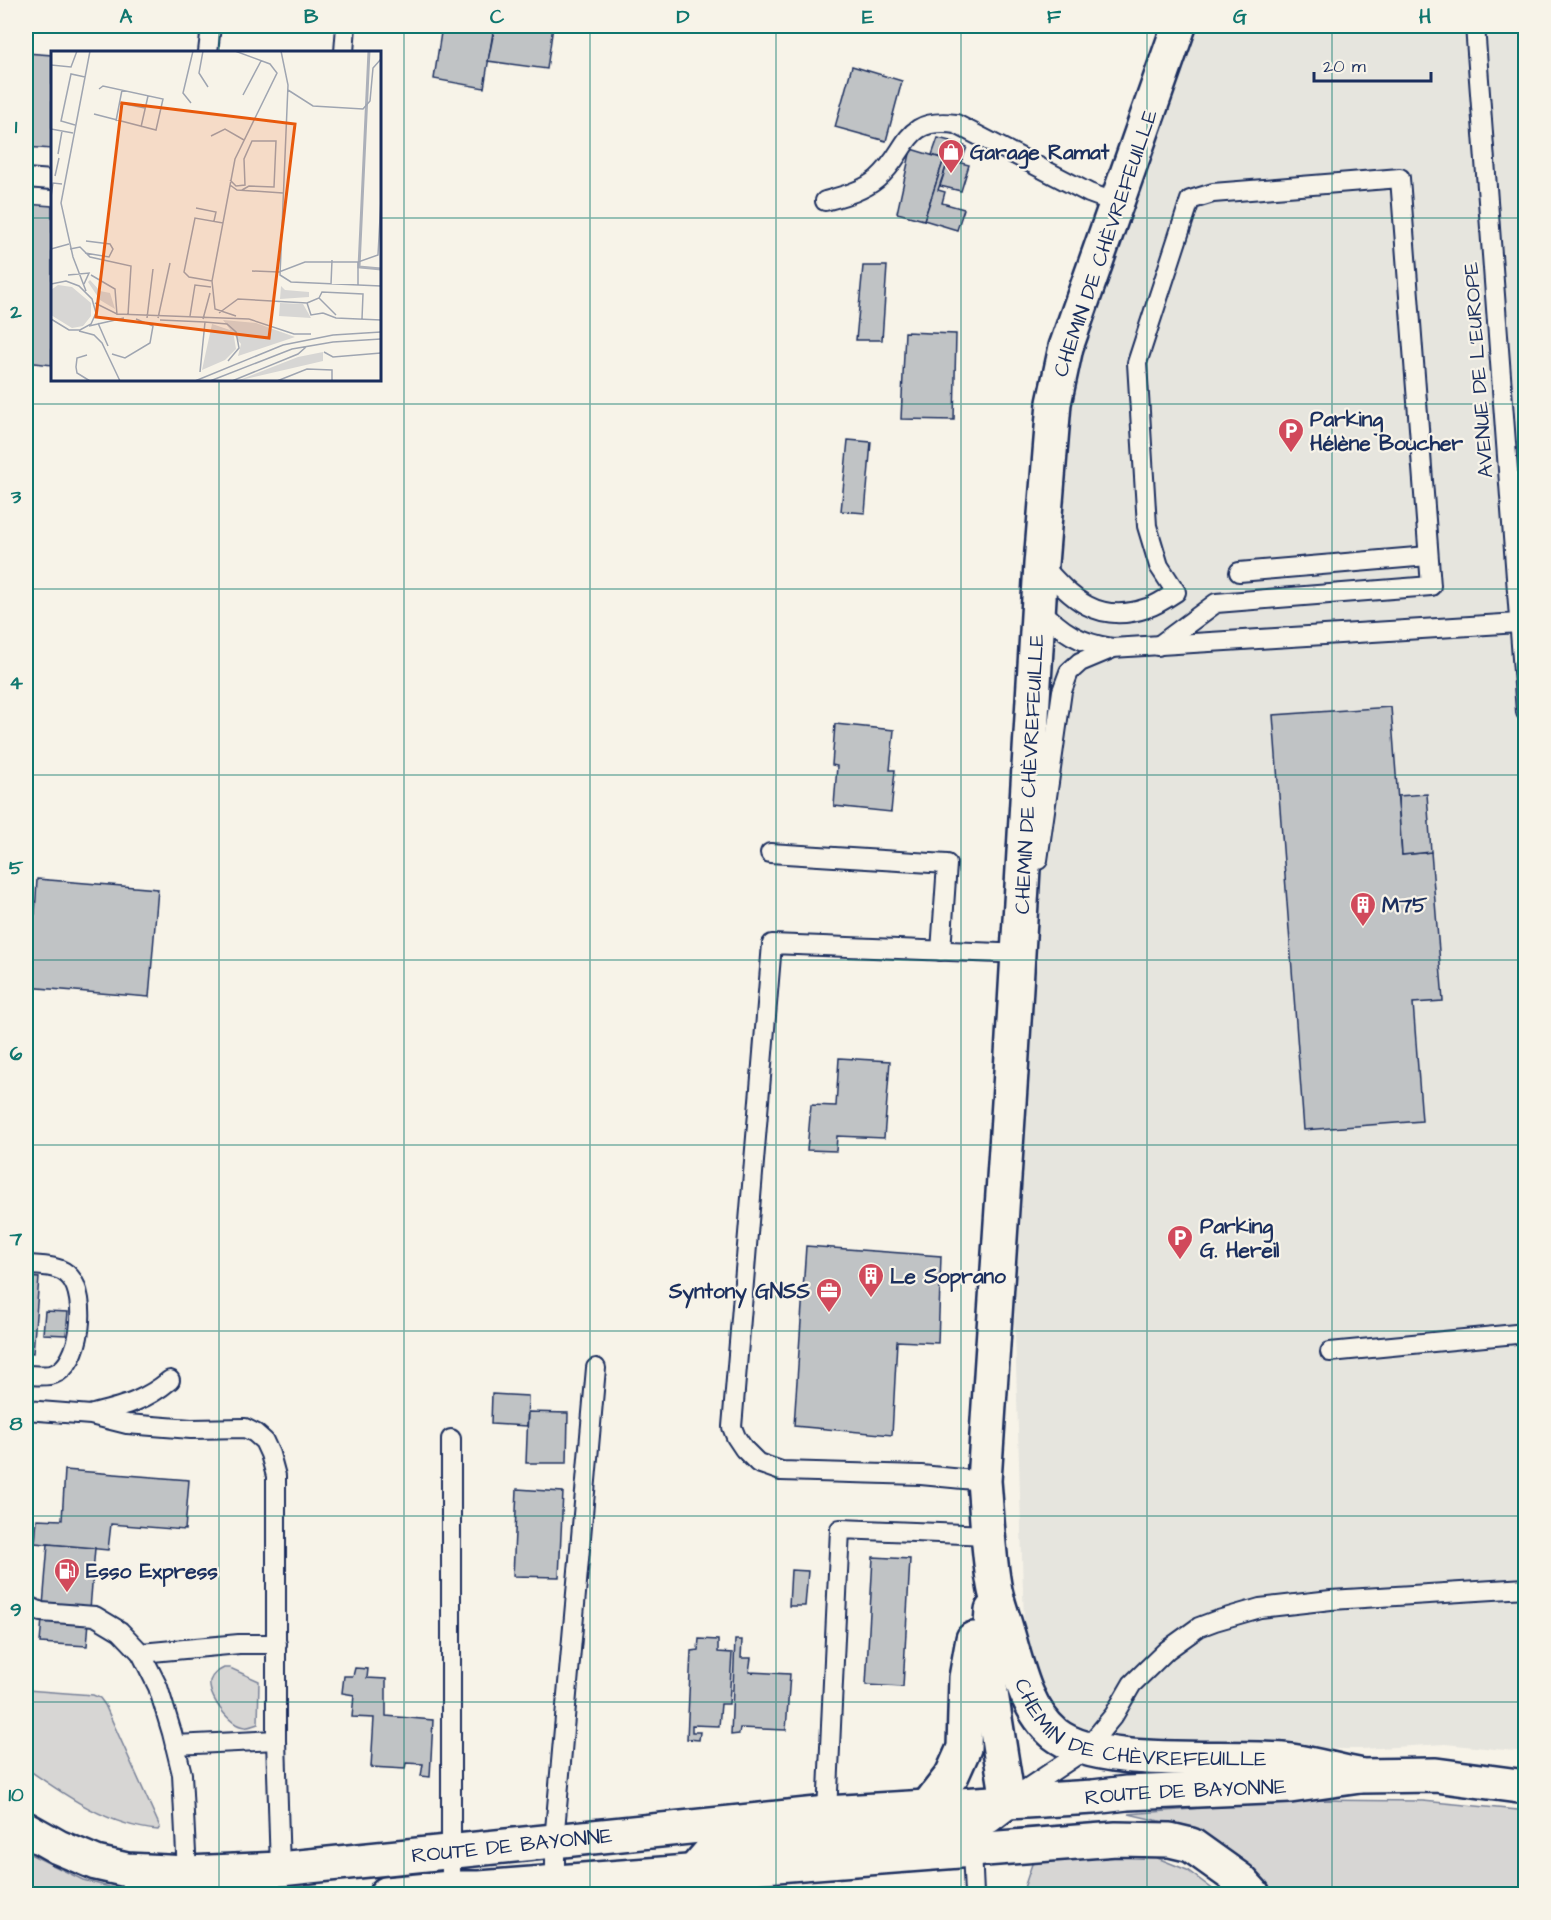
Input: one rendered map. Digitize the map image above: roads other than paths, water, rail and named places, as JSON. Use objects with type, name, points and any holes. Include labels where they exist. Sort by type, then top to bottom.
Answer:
[{"type":"main road","name":"CHEMIN DE CHÈVREFEUILLE","points":[[1179,26],[1066,347],[1058,379],[1051,433],[1041,564],[1021,954],[984,1481],[988,1539],[994,1587],[1018,1670],[1033,1705],[1044,1723],[1056,1735],[1086,1749],[1133,1756],[1291,1761],[1360,1776]]},
{"type":"main road","name":"CHEMIN DE CHÈVREFEUILLE","points":[[939,1815],[952,1775],[964,1748],[966,1678],[988,1539]]},
{"type":"main road","name":"CHEMIN DE CHÈVREFEUILLE","points":[[994,1587],[988,1674],[1008,1801]]},
{"type":"main road","points":[[1360,1776],[1436,1775],[1526,1786]]},
{"type":"main road","name":"ROUTE DE BAYONNE","points":[[386,1894],[694,1870],[714,1848],[861,1831],[1008,1801],[1290,1786],[1360,1776]]},
{"type":"main road","name":"ROUTE DE BAYONNE","points":[[26,1829],[58,1847],[96,1863],[183,1884],[280,1869],[827,1813],[939,1815]]},
{"type":"main road","points":[[694,1870],[874,1859],[1116,1839],[1170,1840],[1191,1845],[1240,1880],[1253,1894]]},
{"type":"lane","points":[[208,51],[210,26]]},
{"type":"lane","points":[[344,51],[346,26]]},
{"type":"lane","name":"AVENUE DE L'EUROPE","points":[[1475,26],[1526,712]]},
{"type":"lane","points":[[825,201],[851,194],[877,179],[895,159],[917,128],[938,122],[956,124],[1089,193],[1116,203]]},
{"type":"lane","points":[[26,178],[51,180]]},
{"type":"lane","points":[[1041,564],[1060,586],[1075,598],[1096,611],[1115,615],[1148,608],[1176,592],[1159,566],[1147,526],[1137,363],[1190,200],[1213,193],[1400,178],[1431,586],[1216,603],[1158,646]]},
{"type":"lane","points":[[1239,572],[1428,556]]},
{"type":"lane","points":[[1039,608],[1057,627],[1079,640],[1095,646],[1112,648],[1518,623]]},
{"type":"lane","points":[[984,1481],[921,1475],[781,1471],[758,1463],[744,1449],[732,1427],[772,944],[1021,954],[1062,691],[1069,672],[1080,662],[1112,648]]},
{"type":"lane","points":[[770,853],[947,864],[940,951]]},
{"type":"lane","points":[[26,1265],[61,1270],[70,1276],[80,1305],[77,1343],[64,1367],[53,1375],[26,1375]]},
{"type":"lane","points":[[1330,1352],[1526,1333]]},
{"type":"lane","points":[[555,1881],[554,1842],[596,1368]]},
{"type":"lane","points":[[91,1415],[130,1404],[153,1394],[170,1380]]},
{"type":"lane","points":[[26,1410],[91,1415],[127,1424],[190,1429],[245,1428],[264,1441],[276,1476],[276,1740],[280,1869]]},
{"type":"lane","points":[[451,1439],[451,1888]]},
{"type":"lane","points":[[827,1813],[840,1529],[988,1539]]},
{"type":"lane","points":[[974,1894],[972,1850],[982,1829],[1008,1801],[1086,1749],[1114,1715],[1132,1684],[1167,1650],[1199,1627],[1260,1608],[1331,1600],[1526,1588]]},
{"type":"lane","points":[[26,1605],[41,1612],[95,1616],[120,1631],[141,1653],[158,1687],[182,1774],[183,1884]]},
{"type":"lane","points":[[141,1653],[239,1644],[277,1644]]},
{"type":"lane","points":[[175,1745],[276,1740]]},
{"type":"lane","points":[[939,1815],[972,1850]]},
{"type":"place","name":"Garage Ramat","points":[[951,175]]},
{"type":"place","name":"Parking Hélène Boucher","points":[[1291,454]]},
{"type":"place","name":"M75","points":[[1363,928]]},
{"type":"place","name":"Parking G. Hereil","points":[[1180,1261]]},
{"type":"place","name":"Le Soprano","points":[[871,1299]]},
{"type":"place","name":"Syntony GNSS","points":[[829,1314]]},
{"type":"place","name":"Esso Express","points":[[67,1594]]}]
